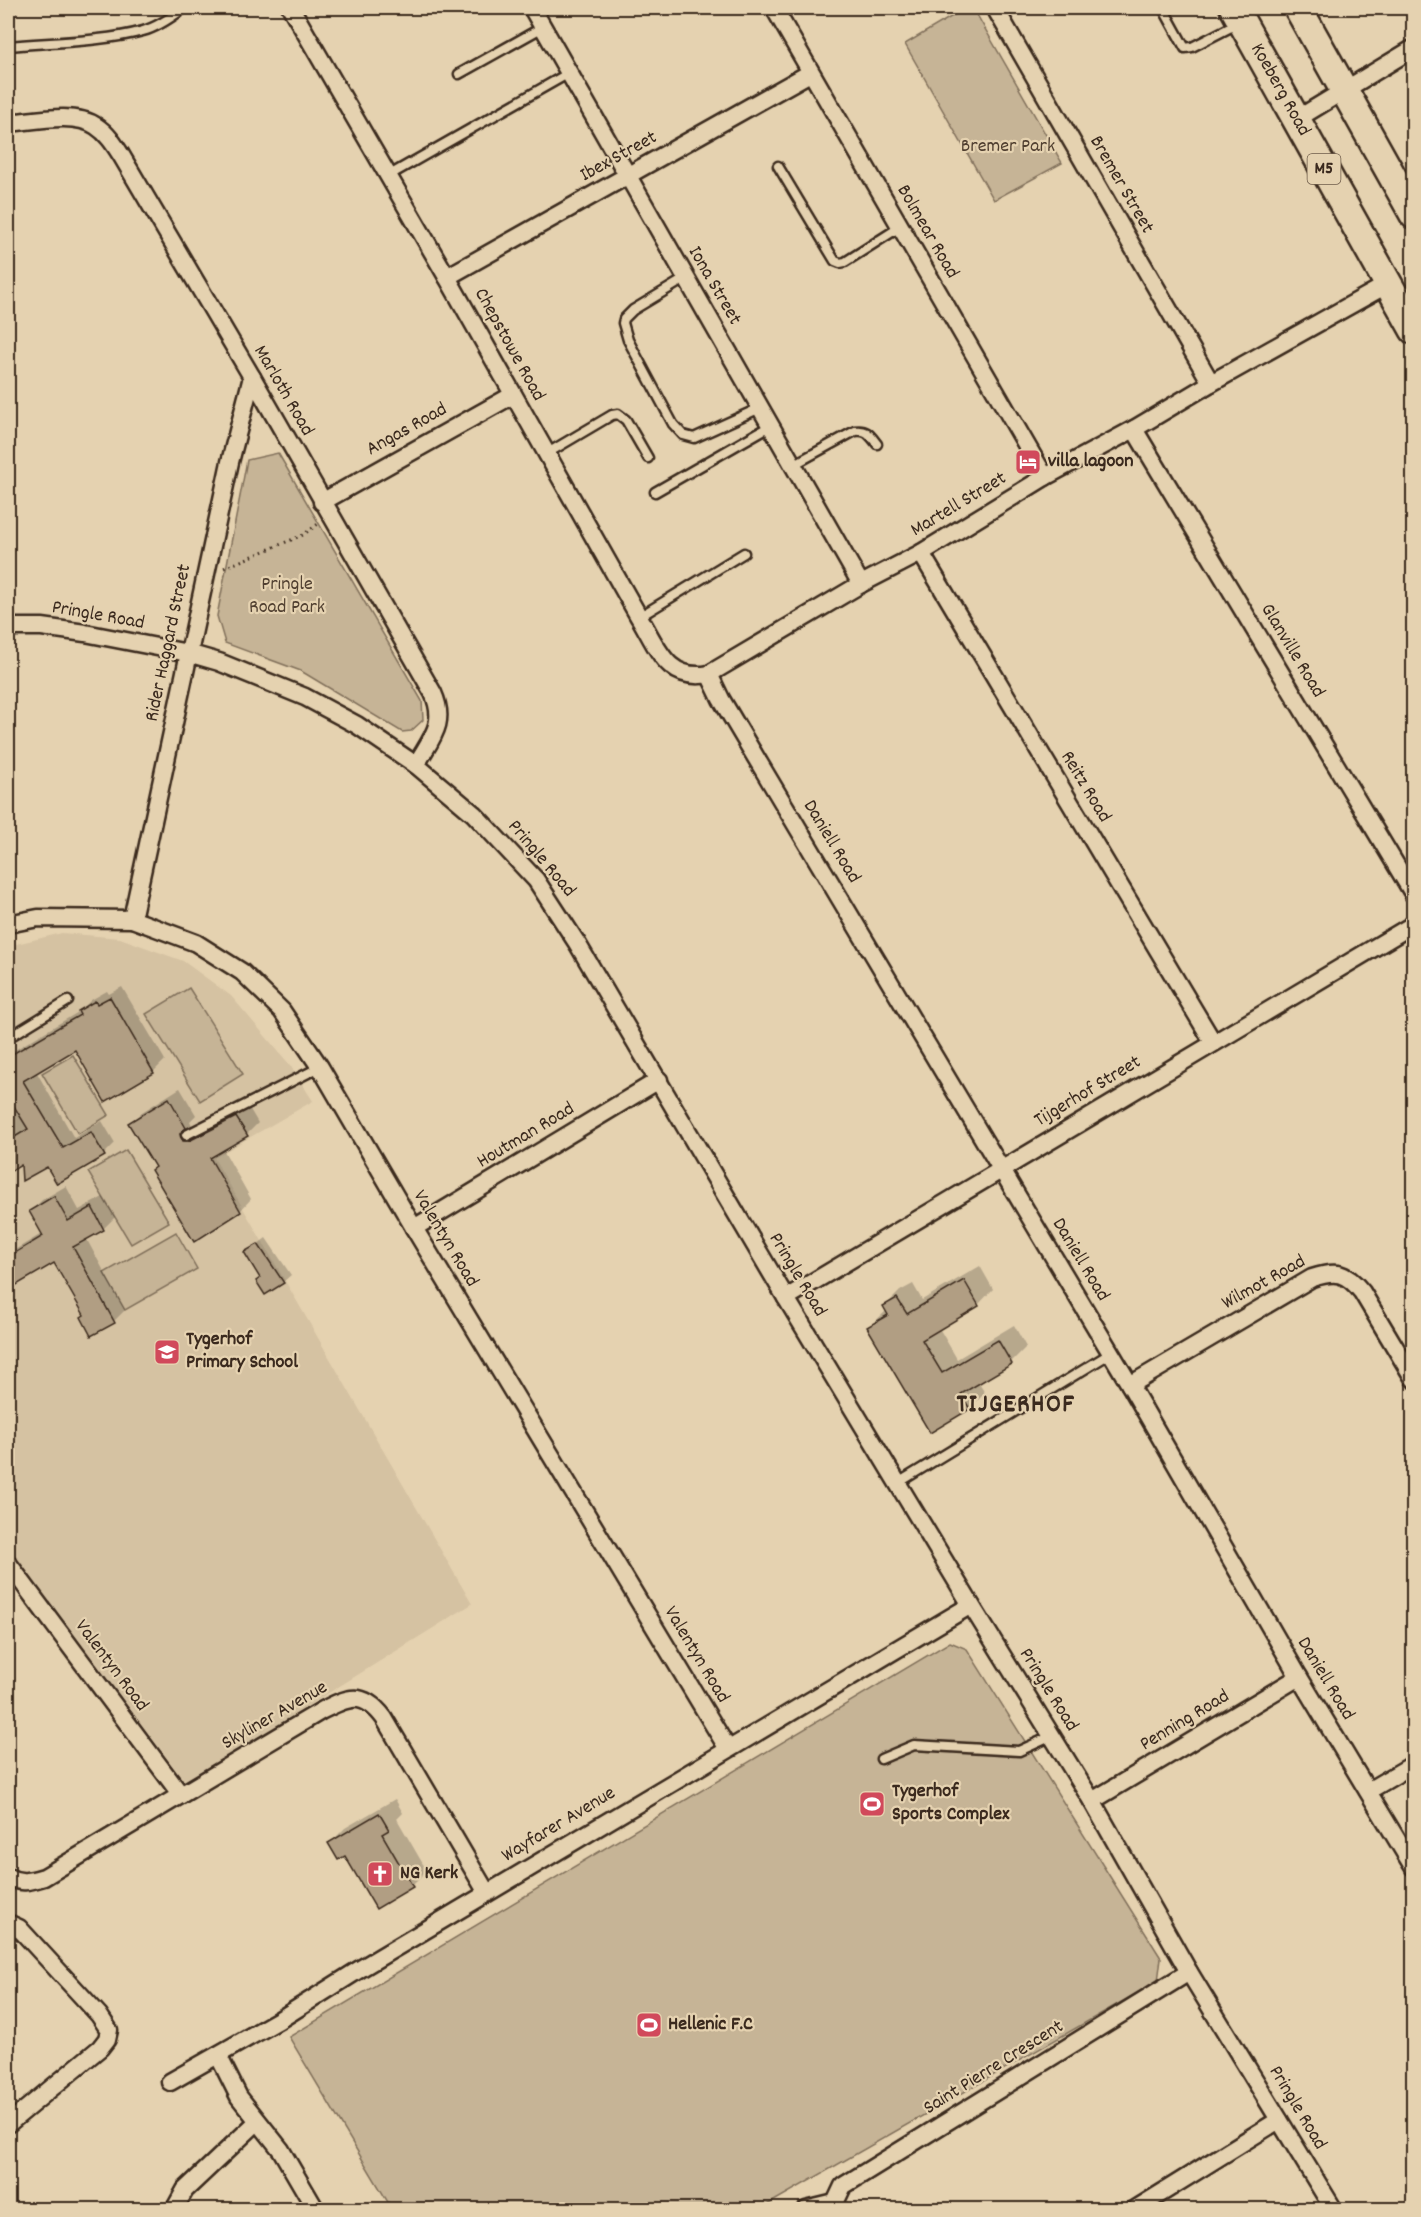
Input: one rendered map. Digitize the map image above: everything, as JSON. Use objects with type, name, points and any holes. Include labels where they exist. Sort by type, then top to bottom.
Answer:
[{"type":"main road","points":[[1298,8],[1413,215]]},
{"type":"main road","name":"Koeberg Road","points":[[1238,14],[1413,330]]},
{"type":"street","name":"Chepstowe Road","points":[[291,8],[667,663],[680,673],[694,677],[709,674]]},
{"type":"street","name":"Iona Street","points":[[532,8],[861,584]]},
{"type":"street","name":"Bolmear Road","points":[[774,8],[1045,477]]},
{"type":"street","name":"Bremer Street","points":[[995,8],[1211,382]]},
{"type":"street","points":[[1297,119],[1413,48]]},
{"type":"street","name":"Ibex Street","points":[[447,277],[810,73]]},
{"type":"street","name":"Marloth Road","points":[[8,123],[72,118],[95,125],[109,137],[126,163],[252,377],[424,676],[439,707],[437,728],[416,765]]},
{"type":"street","name":"Martell Street","points":[[709,674],[861,584],[921,553],[1045,477],[1134,429],[1211,382],[1388,284]]},
{"type":"street","name":"Rider Haggard Street","points":[[132,919],[207,565],[252,377]]},
{"type":"street","name":"Angas Road","points":[[326,508],[513,395]]},
{"type":"street","name":"Glanville Road","points":[[1134,429],[1413,895]]},
{"type":"street","name":"Reitz Road","points":[[921,553],[1213,1042]]},
{"type":"street","name":"Pringle Road","points":[[8,627],[42,627],[189,653],[219,662],[305,697],[357,725],[416,765],[474,814],[536,880],[577,943],[786,1298],[1092,1801],[1190,1972],[1334,2210]]},
{"type":"street","name":"Daniell Road","points":[[709,674],[721,699],[1130,1385],[1299,1677],[1413,1868]]},
{"type":"street","name":"Valentyn Road","points":[[8,924],[38,918],[132,919],[196,943],[242,972],[282,1011],[320,1067],[414,1228],[728,1749]]},
{"type":"street","name":"Tijgerhof Street","points":[[786,1298],[1000,1168],[1413,924]]},
{"type":"street","name":"Houtman Road","points":[[414,1228],[659,1080]]},
{"type":"street","name":"Wilmot Road","points":[[1130,1385],[1312,1278],[1326,1274],[1342,1274],[1353,1281],[1362,1292],[1413,1379]]},
{"type":"street","name":"Valentyn Road","points":[[8,1563],[181,1795]]},
{"type":"street","name":"Wayfarer Avenue","points":[[170,2082],[971,1605]]},
{"type":"street","name":"Penning Road","points":[[1092,1801],[1299,1677]]},
{"type":"street","name":"Skyliner Avenue","points":[[8,1877],[27,1882],[44,1877],[321,1711],[343,1700],[359,1698],[371,1703],[384,1718],[487,1893]]},
{"type":"street","points":[[1368,1791],[1413,1764]]},
{"type":"street","points":[[8,1923],[19,1929],[99,2015],[109,2030],[107,2039],[100,2048],[8,2124]]},
{"type":"street","name":"Saint Pierre Crescent","points":[[835,2206],[843,2186],[1190,1972]]},
{"type":"street","points":[[218,2055],[239,2097],[281,2150],[316,2210]]},
{"type":"street","points":[[1134,2210],[1279,2120]]},
{"type":"street","points":[[174,2210],[185,2190],[257,2122]]},
{"type":"street","points":[[806,2210],[835,2206]]},
{"type":"lane","points":[[8,11],[12,8]]},
{"type":"lane","points":[[8,46],[101,38],[144,31],[169,19],[184,8]]},
{"type":"lane","points":[[1163,8],[1185,48],[1192,47],[1238,14]]},
{"type":"lane","points":[[459,74],[543,27]]},
{"type":"lane","points":[[388,176],[569,73]]},
{"type":"lane","points":[[778,166],[835,261],[844,262],[900,227]]},
{"type":"lane","points":[[686,278],[633,309],[623,323],[628,340],[674,424],[683,435],[694,438],[760,408]]},
{"type":"lane","points":[[546,454],[612,415],[618,414],[626,420],[648,458]]},
{"type":"lane","points":[[655,492],[770,426]]},
{"type":"lane","points":[[793,465],[855,431],[863,429],[877,444]]},
{"type":"lane","points":[[639,617],[744,554]]},
{"type":"lane","points":[[8,1038],[68,1001]]},
{"type":"lane","points":[[186,1135],[320,1067]]},
{"type":"lane","points":[[898,1483],[1111,1353]]},
{"type":"lane","points":[[881,1759],[914,1745],[1019,1751],[1052,1736]]},
{"type":"path","points":[[207,565],[226,568],[303,535],[326,508]]},
{"type":"shaded area","name":"Tygerhof Primary School","points":[[62,933],[120,938],[183,961],[231,996],[290,1065],[313,1101],[214,1158],[472,1604],[185,1782],[8,1546],[8,946]]},
{"type":"green space","name":"Bremer Park","points":[[966,8],[973,8],[1062,163],[994,200],[905,44]]},
{"type":"green space","name":"Pringle Road Park","points":[[278,453],[422,701],[423,720],[411,731],[402,732],[301,671],[225,643],[217,616],[247,460]]},
{"type":"green space","points":[[189,988],[243,1074],[200,1101],[146,1014]]},
{"type":"green space","points":[[73,1055],[109,1115],[78,1134],[42,1073]]},
{"type":"green space","points":[[126,1150],[169,1222],[131,1244],[88,1172]]},
{"type":"green space","points":[[176,1232],[197,1269],[125,1310],[104,1273]]},
{"type":"green space","name":"Tygerhof Sports Complex","points":[[950,1642],[967,1649],[1161,1958],[1158,1981],[760,2209],[392,2209],[289,2037]]},
{"type":"building","points":[[110,997],[154,1073],[105,1102],[75,1050],[23,1081],[63,1148],[91,1132],[105,1156],[57,1184],[47,1167],[22,1181],[21,1165],[8,1173],[8,1141],[28,1129],[12,1103],[8,1105],[8,1054],[9,1056],[80,1015],[78,1011],[95,1001],[97,1004]]},
{"type":"building","points":[[169,1098],[186,1128],[180,1134],[183,1141],[189,1141],[236,1117],[248,1136],[210,1158],[241,1212],[194,1242],[151,1170],[155,1167],[128,1123]]},
{"type":"building","points":[[54,1196],[68,1221],[92,1207],[104,1230],[73,1247],[115,1323],[91,1336],[81,1317],[84,1315],[54,1263],[8,1290],[8,1257],[43,1236],[29,1211]]},
{"type":"building","points":[[258,1244],[284,1283],[265,1295],[256,1281],[260,1278],[244,1252]]},
{"type":"building","points":[[964,1280],[979,1306],[922,1340],[942,1373],[998,1340],[1012,1364],[961,1394],[970,1409],[930,1433],[867,1327],[888,1315],[883,1306],[897,1298],[907,1314]]},
{"type":"building","name":"NG Kerk","points":[[379,1813],[389,1830],[382,1834],[413,1887],[376,1909],[345,1856],[338,1860],[328,1843]]},
{"type":"place","name":"villa lagoon","points":[[1028,462]]},
{"type":"place","name":"Tygerhof Primary School","points":[[167,1352]]},
{"type":"place","name":"Tygerhof Sports Complex","points":[[872,1804]]},
{"type":"place","name":"NG Kerk","points":[[380,1874]]},
{"type":"place","name":"Hellenic F.C","points":[[649,2025]]},
{"type":"district","name":"TIJGERHOF","points":[[1016,1405]]}]
